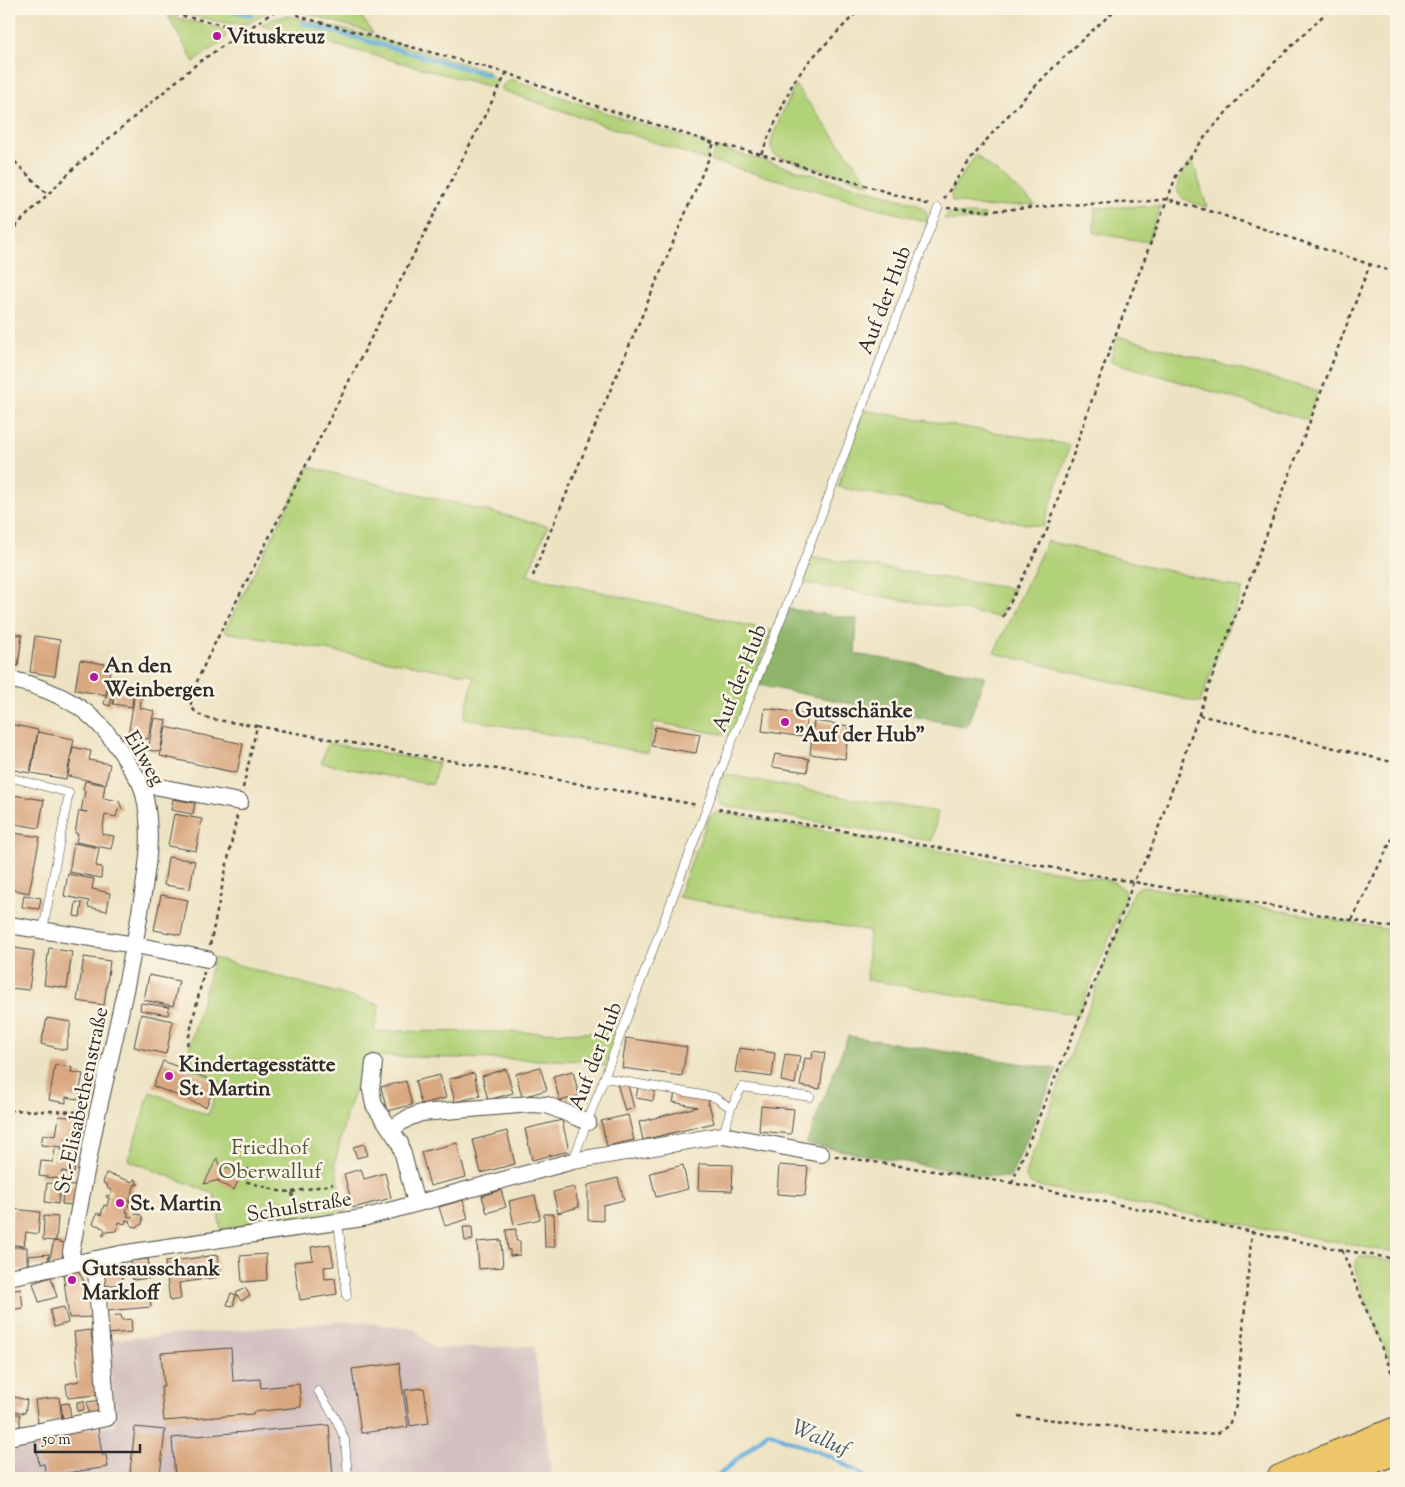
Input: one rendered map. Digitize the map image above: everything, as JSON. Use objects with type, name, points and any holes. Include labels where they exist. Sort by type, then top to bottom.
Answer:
[{"type":"highway","points":[[1280,1478],[1396,1430]]},
{"type":"highway","points":[[1329,1478],[1396,1451]]},
{"type":"street","name":"Eilweg","points":[[9,679],[54,694],[79,708],[102,728],[123,754],[142,788],[150,835],[148,861],[134,945]]},
{"type":"street","points":[[142,788],[154,786],[240,802]]},
{"type":"street","points":[[9,925],[207,959]]},
{"type":"street","name":"St.-Elisabethenstraße","points":[[74,1263],[71,1252],[134,945]]},
{"type":"street","points":[[374,1063],[371,1090],[374,1105],[400,1143],[416,1203]]},
{"type":"street","points":[[391,1128],[421,1113],[531,1104],[547,1105],[588,1122]]},
{"type":"street","name":"Schulstraße","points":[[9,1277],[95,1259],[363,1218],[573,1161],[723,1135],[821,1154]]},
{"type":"street","points":[[9,1437],[107,1418],[95,1259]]},
{"type":"lane","name":"Auf der Hub","points":[[573,1161],[938,208]]},
{"type":"lane","points":[[9,777],[69,793],[43,930]]},
{"type":"lane","points":[[605,1078],[714,1097],[731,1108]]},
{"type":"lane","points":[[723,1135],[731,1108],[742,1087],[810,1098]]},
{"type":"lane","points":[[338,1222],[347,1296]]},
{"type":"lane","points":[[318,1390],[335,1417],[345,1440],[348,1478]]},
{"type":"path","points":[[151,9],[246,30]]},
{"type":"path","points":[[9,233],[74,168],[199,62],[278,9]]},
{"type":"path","points":[[291,9],[301,17],[506,73],[587,103],[714,143],[761,154],[938,208],[991,211],[1167,199],[1216,212],[1396,273]]},
{"type":"path","points":[[761,154],[793,83],[809,61],[860,9]]},
{"type":"path","points":[[938,208],[958,175],[989,135],[1044,77],[1117,9]]},
{"type":"path","points":[[1003,617],[1048,528],[1104,365],[1177,174],[1208,133],[1245,91],[1330,9]]},
{"type":"path","points":[[506,73],[231,613],[192,695],[191,704],[194,710],[202,717],[1396,928]]},
{"type":"path","points":[[533,576],[714,143]]},
{"type":"path","points":[[9,156],[47,194]]},
{"type":"path","points":[[1012,1183],[1126,904],[1133,882],[1149,854],[1198,715],[1370,264]]},
{"type":"path","points":[[1198,715],[1396,763]]},
{"type":"path","points":[[187,1045],[257,726]]},
{"type":"path","points":[[1352,920],[1392,839],[1396,803]]},
{"type":"path","points":[[9,1110],[98,1113]]},
{"type":"path","points":[[821,1154],[1012,1183],[1342,1250],[1396,1259]]},
{"type":"path","points":[[248,1168],[244,1181],[271,1189],[292,1192],[333,1184]]},
{"type":"path","points":[[292,1192],[296,1217]]},
{"type":"path","points":[[1018,1416],[1191,1435],[1218,1433],[1229,1425],[1236,1406],[1252,1231]]},
{"type":"path","points":[[1342,1250],[1396,1383]]},
{"type":"shaded area","points":[[353,1321],[415,1329],[434,1349],[534,1346],[552,1478],[9,1478],[9,1443],[34,1437],[115,1425],[109,1340]]},
{"type":"green space","points":[[167,9],[272,9],[251,22],[237,24],[206,19]]},
{"type":"green space","points":[[303,9],[356,9],[373,33],[308,14]]},
{"type":"green space","points":[[168,16],[220,28],[226,33],[225,39],[194,62]]},
{"type":"green space","points":[[288,16],[363,34],[488,71],[487,74],[497,81],[495,88],[261,25],[274,19]]},
{"type":"green space","points":[[511,79],[615,116],[707,144],[709,147],[706,160],[501,90],[503,85]]},
{"type":"green space","points":[[795,85],[870,184],[774,154],[771,147],[772,140]]},
{"type":"green space","points":[[719,148],[914,203],[924,210],[928,222],[711,161],[715,150]]},
{"type":"green space","points":[[976,155],[1035,204],[984,207],[952,201],[951,193]]},
{"type":"green space","points":[[1192,159],[1207,207],[1192,203],[1179,195],[1179,179]]},
{"type":"green space","points":[[1161,206],[1148,242],[1094,233],[1095,208]]},
{"type":"green space","points":[[950,213],[985,215],[983,220],[947,220],[944,218]]},
{"type":"green space","points":[[1118,336],[1318,391],[1307,420],[1110,361]]},
{"type":"green space","points":[[863,410],[1070,445],[1043,527],[838,487]]},
{"type":"green space","points":[[308,467],[548,526],[527,575],[772,631],[732,736],[654,722],[648,753],[464,718],[474,676],[224,632]]},
{"type":"green space","points":[[1047,541],[1243,589],[1200,703],[994,653]]},
{"type":"green space","points":[[808,556],[1014,589],[999,617],[799,582]]},
{"type":"green space","points":[[789,609],[857,619],[855,654],[985,676],[967,727],[758,685]]},
{"type":"green space","points":[[328,743],[439,763],[432,785],[321,763]]},
{"type":"green space","points":[[724,774],[849,798],[938,812],[932,841],[726,806],[720,804],[718,796]]},
{"type":"green space","points":[[718,812],[1112,881],[1124,889],[1125,898],[1078,1015],[867,980],[869,931],[678,897],[709,817]]},
{"type":"green space","points":[[1142,886],[1396,931],[1396,1253],[1032,1185],[1028,1180],[1026,1171],[1133,892]]},
{"type":"green space","name":"Friedhof Oberwalluf","points":[[214,958],[380,1005],[374,1031],[619,1033],[605,1067],[589,1061],[367,1056],[347,1112],[335,1163],[345,1212],[222,1234],[214,1194],[128,1160],[150,1092],[208,1115],[220,1082],[184,1067]]},
{"type":"green space","points":[[848,1036],[1057,1069],[1010,1178],[977,1175],[806,1144]]},
{"type":"green space","points":[[1360,1257],[1396,1261],[1396,1373],[1359,1282],[1356,1261]]},
{"type":"building","points":[[9,633],[22,635],[18,666],[9,665]]},
{"type":"building","points":[[35,636],[60,640],[55,676],[30,672]]},
{"type":"building","points":[[80,660],[111,665],[106,695],[75,690]]},
{"type":"building","points":[[108,690],[114,691],[110,706],[104,704]]},
{"type":"building","points":[[115,692],[133,694],[132,707],[113,704]]},
{"type":"building","points":[[135,694],[142,695],[140,708],[154,711],[148,739],[128,735]]},
{"type":"building","name":"Gutsschänke \"Auf der Hub\"","points":[[765,708],[807,714],[804,737],[762,731]]},
{"type":"building","points":[[154,718],[166,720],[160,752],[148,750]]},
{"type":"building","points":[[814,721],[849,726],[845,759],[810,754]]},
{"type":"building","points":[[9,724],[38,730],[30,773],[9,769]]},
{"type":"building","points":[[166,727],[243,744],[237,773],[160,756]]},
{"type":"building","points":[[655,727],[700,734],[696,753],[651,746]]},
{"type":"building","points":[[38,732],[74,739],[66,779],[31,773]]},
{"type":"building","points":[[73,747],[91,751],[89,760],[110,764],[106,784],[68,776]]},
{"type":"building","points":[[775,754],[809,759],[807,772],[772,767]]},
{"type":"building","points":[[85,781],[105,785],[103,798],[119,801],[122,809],[118,810],[116,817],[105,815],[102,834],[114,836],[111,849],[76,842],[78,834],[75,833],[79,811],[87,812],[81,811]]},
{"type":"building","points":[[9,791],[14,792],[13,795],[44,800],[39,828],[9,823]]},
{"type":"building","points":[[173,799],[195,803],[193,814],[171,810]]},
{"type":"building","points":[[174,814],[202,819],[196,851],[168,846]]},
{"type":"building","points":[[14,833],[40,837],[29,893],[9,889],[9,859]]},
{"type":"building","points":[[74,843],[99,848],[96,866],[102,867],[101,878],[69,872]]},
{"type":"building","points":[[168,857],[195,861],[190,889],[164,885]]},
{"type":"building","points":[[68,874],[94,879],[92,889],[110,893],[107,911],[88,907],[89,901],[64,896]]},
{"type":"building","points":[[24,895],[41,898],[39,909],[22,907]]},
{"type":"building","points":[[161,895],[188,900],[181,935],[154,930]]},
{"type":"building","points":[[76,902],[82,903],[80,917],[74,916]]},
{"type":"building","points":[[9,947],[34,951],[29,990],[9,988]]},
{"type":"building","points":[[49,948],[72,952],[67,988],[44,985]]},
{"type":"building","points":[[84,957],[110,961],[104,1005],[77,1001]]},
{"type":"building","points":[[149,975],[179,981],[173,1006],[144,1000]]},
{"type":"building","points":[[141,1003],[169,1007],[168,1015],[140,1010]]},
{"type":"building","points":[[141,1014],[173,1021],[166,1054],[134,1047]]},
{"type":"building","points":[[47,1018],[71,1022],[66,1050],[41,1044]]},
{"type":"building","points":[[626,1038],[687,1047],[682,1076],[622,1068]]},
{"type":"building","points":[[739,1048],[775,1053],[772,1077],[735,1072]]},
{"type":"building","points":[[813,1051],[825,1053],[820,1089],[800,1086],[805,1058],[812,1059]]},
{"type":"building","points":[[785,1054],[800,1056],[795,1084],[781,1081]]},
{"type":"building","name":"Kindertagesstätte St. Martin","points":[[163,1061],[216,1082],[206,1107],[153,1086]]},
{"type":"building","points":[[55,1065],[72,1067],[71,1072],[83,1074],[78,1099],[66,1097],[66,1103],[49,1100]]},
{"type":"building","points":[[540,1067],[547,1090],[522,1097],[516,1074]]},
{"type":"building","points":[[506,1069],[513,1093],[488,1100],[482,1076]]},
{"type":"building","points":[[573,1071],[579,1096],[560,1101],[553,1076]]},
{"type":"building","points":[[474,1073],[480,1096],[455,1102],[449,1079]]},
{"type":"building","points":[[440,1075],[446,1098],[421,1104],[415,1081]]},
{"type":"building","points":[[406,1081],[412,1105],[387,1111],[381,1087]]},
{"type":"building","points":[[617,1083],[628,1085],[634,1108],[625,1111]]},
{"type":"building","points":[[638,1087],[655,1090],[653,1101],[636,1098]]},
{"type":"building","points":[[675,1093],[709,1100],[708,1105],[714,1123],[643,1140],[639,1122],[697,1107],[673,1102]]},
{"type":"building","points":[[761,1106],[794,1109],[791,1134],[759,1131]]},
{"type":"building","points":[[628,1115],[634,1140],[607,1146],[601,1121]]},
{"type":"building","points":[[59,1116],[82,1119],[79,1140],[64,1138],[63,1147],[41,1145],[43,1134],[56,1136]]},
{"type":"building","points":[[562,1120],[569,1151],[532,1160],[525,1129]]},
{"type":"building","points":[[507,1131],[515,1164],[481,1173],[473,1140]]},
{"type":"building","points":[[457,1143],[466,1177],[430,1186],[421,1152]]},
{"type":"building","points":[[364,1144],[368,1155],[357,1158],[353,1147]]},
{"type":"building","points":[[55,1149],[77,1152],[74,1173],[62,1171],[61,1179],[39,1176],[41,1161],[53,1162]]},
{"type":"building","points":[[217,1158],[223,1171],[226,1167],[241,1174],[234,1190],[218,1182],[219,1180],[204,1184]]},
{"type":"building","points":[[699,1164],[733,1165],[732,1191],[698,1190]]},
{"type":"building","points":[[683,1165],[688,1189],[656,1197],[650,1173]]},
{"type":"building","points":[[779,1165],[808,1167],[805,1196],[777,1194]]},
{"type":"building","points":[[361,1169],[364,1179],[385,1173],[391,1198],[353,1208],[344,1174]]},
{"type":"building","name":"St. Martin","points":[[106,1173],[133,1182],[134,1179],[137,1180],[138,1185],[135,1184],[132,1193],[135,1193],[134,1195],[132,1194],[129,1202],[132,1203],[131,1205],[129,1204],[126,1212],[129,1213],[127,1216],[131,1217],[136,1214],[141,1215],[143,1219],[142,1224],[137,1227],[132,1226],[130,1221],[126,1220],[125,1224],[119,1222],[116,1231],[106,1232],[104,1236],[102,1235],[105,1230],[93,1224],[97,1213],[101,1215],[104,1205],[107,1206],[109,1198],[106,1197],[107,1195],[110,1196],[112,1190],[108,1189],[107,1184],[103,1183]]},
{"type":"building","points":[[618,1178],[624,1200],[603,1205],[603,1221],[588,1220],[588,1185]]},
{"type":"building","points":[[47,1183],[61,1184],[58,1204],[45,1202]]},
{"type":"building","points":[[63,1185],[75,1186],[74,1205],[62,1204]]},
{"type":"building","points":[[574,1187],[579,1207],[558,1213],[553,1192]]},
{"type":"building","points":[[501,1190],[506,1207],[487,1213],[482,1196]]},
{"type":"building","points":[[535,1195],[540,1219],[514,1225],[509,1201]]},
{"type":"building","points":[[463,1200],[468,1219],[445,1226],[439,1207]]},
{"type":"building","points":[[13,1209],[40,1212],[38,1234],[26,1232],[24,1246],[9,1244]]},
{"type":"building","points":[[544,1214],[554,1214],[555,1247],[545,1247]]},
{"type":"building","points":[[44,1216],[58,1217],[56,1241],[43,1240]]},
{"type":"building","points":[[463,1227],[472,1227],[473,1240],[465,1241]]},
{"type":"building","points":[[516,1229],[516,1241],[520,1241],[520,1255],[510,1256],[506,1230]]},
{"type":"building","points":[[501,1240],[503,1267],[479,1269],[477,1242]]},
{"type":"building","points":[[54,1241],[65,1243],[61,1264],[48,1265]]},
{"type":"building","points":[[330,1244],[334,1266],[324,1267],[325,1279],[335,1278],[337,1294],[300,1300],[294,1262],[313,1260],[311,1247]]},
{"type":"building","points":[[10,1247],[27,1247],[27,1269],[10,1269]]},
{"type":"building","points":[[49,1254],[47,1265],[30,1267],[28,1256]]},
{"type":"building","points":[[266,1254],[267,1280],[242,1282],[240,1256]]},
{"type":"building","points":[[217,1255],[220,1277],[179,1283],[181,1299],[170,1301],[165,1262]]},
{"type":"building","points":[[148,1259],[151,1278],[133,1280],[130,1261]]},
{"type":"building","points":[[121,1263],[123,1284],[102,1286],[100,1265]]},
{"type":"building","points":[[78,1271],[90,1292],[92,1317],[69,1318],[63,1273]]},
{"type":"building","points":[[51,1277],[57,1297],[39,1302],[33,1283]]},
{"type":"building","points":[[245,1288],[250,1295],[241,1301],[236,1293]]},
{"type":"building","points":[[21,1289],[23,1308],[9,1310],[9,1291]]},
{"type":"building","points":[[149,1289],[151,1307],[106,1311],[105,1295]]},
{"type":"building","points":[[231,1293],[236,1295],[233,1306],[227,1305]]},
{"type":"building","points":[[64,1307],[68,1323],[54,1327],[50,1310]]},
{"type":"building","points":[[121,1315],[122,1320],[131,1319],[132,1332],[107,1334],[106,1316]]},
{"type":"building","points":[[91,1330],[98,1392],[95,1395],[68,1398],[66,1384],[79,1381],[74,1332]]},
{"type":"building","points":[[231,1348],[233,1381],[260,1379],[261,1388],[299,1384],[301,1407],[253,1412],[253,1414],[164,1421],[161,1353]]},
{"type":"building","points":[[399,1363],[408,1427],[361,1433],[352,1369]]},
{"type":"building","points":[[424,1388],[429,1423],[410,1426],[405,1390]]},
{"type":"building","points":[[9,1396],[27,1400],[25,1413],[9,1410]]},
{"type":"building","points":[[59,1397],[62,1420],[38,1423],[35,1400]]},
{"type":"building","points":[[101,1400],[103,1418],[89,1420],[87,1402]]},
{"type":"building","points":[[84,1401],[84,1410],[77,1411],[77,1402]]},
{"type":"building","points":[[69,1403],[71,1417],[63,1418],[61,1404]]},
{"type":"building","points":[[9,1414],[20,1414],[20,1428],[9,1427]]},
{"type":"building","points":[[329,1425],[333,1478],[175,1478],[172,1438]]},
{"type":"building","points":[[135,1427],[165,1430],[160,1475],[130,1472]]},
{"type":"building","points":[[98,1428],[102,1455],[106,1455],[108,1467],[46,1476],[44,1464],[39,1465],[35,1437]]},
{"type":"waterway","points":[[223,9],[252,15]]},
{"type":"waterway","points":[[303,23],[489,75]]},
{"type":"waterway","name":"Walluf","points":[[716,1478],[768,1432],[836,1459],[867,1478]]},
{"type":"place","name":"Vituskreuz","points":[[217,36]]},
{"type":"place","name":"An den Weinbergen","points":[[94,677]]},
{"type":"place","name":"Gutsschänke \"Auf der Hub\"","points":[[785,722]]},
{"type":"place","name":"Kindertagesstätte St. Martin","points":[[169,1076]]},
{"type":"place","name":"St. Martin","points":[[120,1203]]},
{"type":"place","name":"Gutsausschank Markloff","points":[[72,1280]]}]
